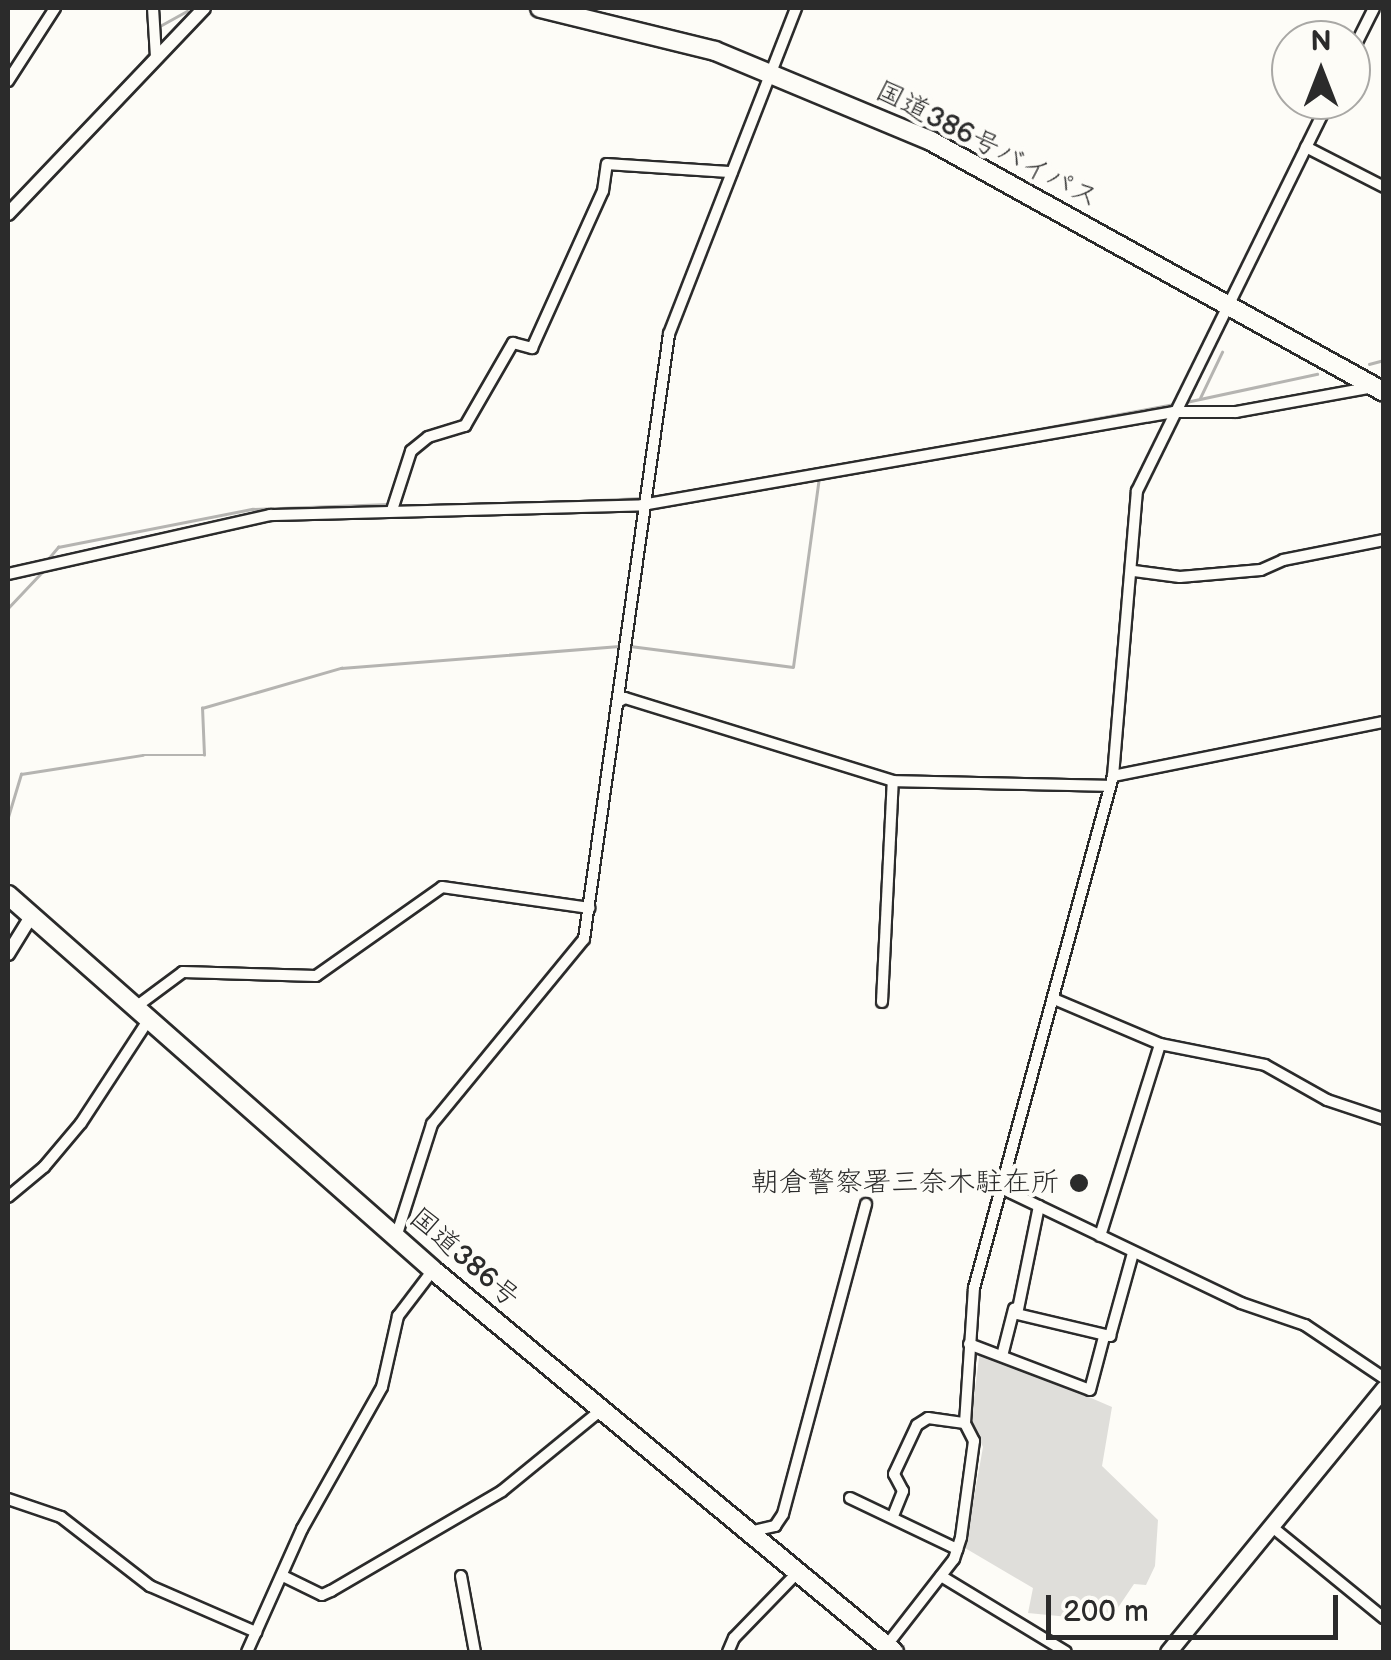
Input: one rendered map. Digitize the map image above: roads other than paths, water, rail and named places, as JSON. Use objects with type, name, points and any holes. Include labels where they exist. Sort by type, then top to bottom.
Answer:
[{"type":"highway","name":"国道386号バイパス","points":[[540,8],[716,50],[930,141],[1380,388]]},
{"type":"highway","name":"国道386号","points":[[8,895],[433,1270],[600,1410],[800,1569],[890,1649]]},
{"type":"main road","points":[[1168,1652],[1384,1388]]},
{"type":"street","points":[[8,81],[56,8]]},
{"type":"street","points":[[153,8],[156,58]]},
{"type":"street","points":[[8,213],[102,122],[204,8]]},
{"type":"street","points":[[396,1237],[424,1136],[558,978],[584,939],[642,505],[673,318],[796,8]]},
{"type":"street","points":[[890,1649],[958,1549],[974,1442],[965,1423],[974,1288],[1112,781],[1134,572],[1137,491],[1321,120]]},
{"type":"street","points":[[1309,149],[1384,187]]},
{"type":"street","points":[[392,510],[411,451],[428,438],[465,426],[513,343],[532,348],[603,191],[607,164],[732,172]]},
{"type":"street","points":[[8,574],[238,520],[392,510],[421,516],[642,505],[1174,412],[1236,412],[1380,388]]},
{"type":"street","points":[[1134,572],[1180,578],[1261,570],[1283,560],[1384,540]]},
{"type":"street","points":[[618,702],[625,698],[893,781],[1112,781],[1384,722]]},
{"type":"street","points":[[882,1002],[893,781]]},
{"type":"street","points":[[8,1196],[44,1167],[81,1123],[143,1012],[183,972],[316,976],[442,887],[590,908]]},
{"type":"street","points":[[8,954],[32,916]]},
{"type":"street","points":[[1054,1000],[1160,1044],[1265,1064],[1327,1100],[1384,1119]]},
{"type":"street","points":[[1100,1236],[1160,1044]]},
{"type":"street","points":[[1000,1186],[1133,1253],[1305,1325],[1384,1378]]},
{"type":"street","points":[[753,1531],[775,1526],[783,1514],[866,1204]]},
{"type":"street","points":[[1002,1356],[1039,1206]]},
{"type":"street","points":[[1014,1308],[1110,1336],[1133,1253]]},
{"type":"street","points":[[247,1652],[285,1577],[302,1529],[382,1388],[398,1316],[433,1270]]},
{"type":"street","points":[[970,1344],[1090,1390],[1104,1337]]},
{"type":"street","points":[[285,1577],[322,1595],[331,1591],[502,1491],[600,1410]]},
{"type":"street","points":[[893,1516],[904,1491],[894,1474],[917,1425],[928,1418],[965,1423]]},
{"type":"street","points":[[850,1498],[958,1549]]},
{"type":"street","points":[[8,1499],[61,1517],[150,1586],[256,1632]]},
{"type":"street","points":[[1271,1526],[1384,1618]]},
{"type":"street","points":[[728,1652],[734,1638],[800,1569]]},
{"type":"street","points":[[461,1576],[475,1652]]},
{"type":"street","points":[[941,1576],[1066,1652]]},
{"type":"waterway","points":[[158,27],[187,11]]},
{"type":"waterway","points":[[130,77],[148,55]]},
{"type":"waterway","points":[[8,204],[28,184]]},
{"type":"waterway","points":[[1200,398],[1222,352]]},
{"type":"waterway","points":[[1369,364],[1384,360]]},
{"type":"waterway","points":[[1186,402],[1317,374]]},
{"type":"waterway","points":[[926,450],[1174,404]]},
{"type":"waterway","points":[[630,646],[793,667],[819,477]]},
{"type":"waterway","points":[[650,498],[711,488]]},
{"type":"waterway","points":[[537,503],[640,498]]},
{"type":"waterway","points":[[48,559],[58,547],[252,509],[389,504]]},
{"type":"waterway","points":[[8,608],[43,571]]},
{"type":"waterway","points":[[8,817],[21,774],[143,755],[204,755],[202,708],[341,668],[622,646]]},
{"type":"place","name":"朝倉警察署三奈木駐在所","points":[[1079,1183]]}]
